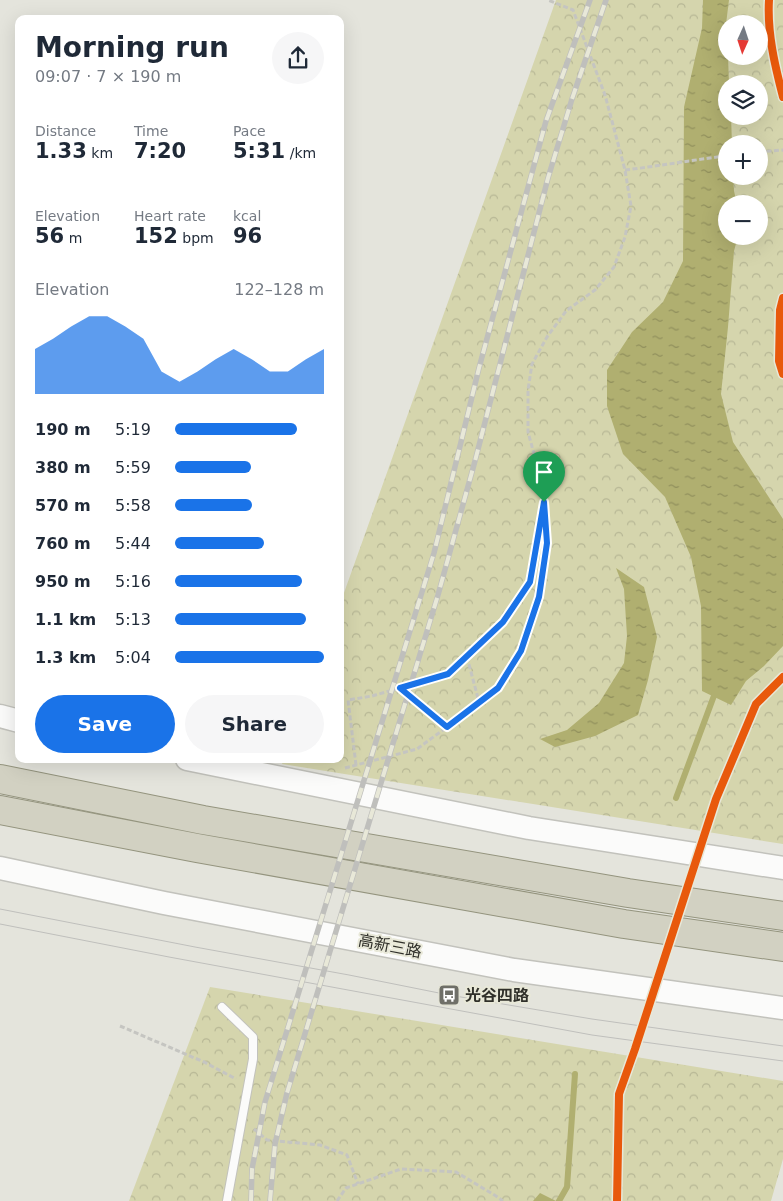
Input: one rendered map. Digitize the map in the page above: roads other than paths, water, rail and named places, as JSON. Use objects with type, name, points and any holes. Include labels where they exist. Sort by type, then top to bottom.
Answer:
[{"type":"highway","points":[[0,768],[203,820]]},
{"type":"highway","points":[[0,779],[203,820],[628,893],[783,916]]},
{"type":"highway","points":[[0,810],[197,848],[624,924],[783,947]]},
{"type":"highway","points":[[0,818],[197,848]]},
{"type":"main road","points":[[0,716],[15,720]]},
{"type":"main road","points":[[207,763],[529,828],[783,868]]},
{"type":"main road","name":"高新三路","points":[[0,868],[164,903],[514,970],[783,1008]]},
{"type":"lane","points":[[222,1007],[253,1037],[252,1059],[227,1201]]},
{"type":"water","points":[[703,0],[729,0],[727,15],[718,15],[718,65],[728,65],[729,75],[718,75],[718,125],[731,125],[732,135],[718,135],[718,185],[734,185],[735,195],[718,195],[718,245],[736,245],[721,394],[733,442],[783,519],[783,646],[746,681],[731,705],[702,691],[701,606],[691,557],[665,497],[623,454],[607,406],[607,370],[632,332],[663,302],[683,261],[684,107],[702,28]]},
{"type":"water","points":[[616,568],[644,587],[657,637],[638,715],[595,736],[555,747],[540,739],[567,730],[599,703],[624,663],[627,636],[624,589]]},
{"type":"water","points":[[540,1193],[556,1201],[533,1201]]},
{"type":"waterway","points":[[676,798],[715,689]]},
{"type":"waterway","points":[[559,1201],[567,1187],[575,1074]]},
{"type":"tram line","points":[[0,909],[449,995],[592,1019],[783,1046]]},
{"type":"tram line","points":[[0,924],[592,1035],[783,1061]]},
{"type":"railway","points":[[251,1201],[252,1169],[265,1102],[434,553],[479,368],[546,121],[590,0]]},
{"type":"railway","points":[[270,1201],[275,1144],[287,1093],[438,595],[475,461],[548,178],[572,99],[606,0]]},
{"type":"place","name":"光谷四路","points":[[449,995]]}]
